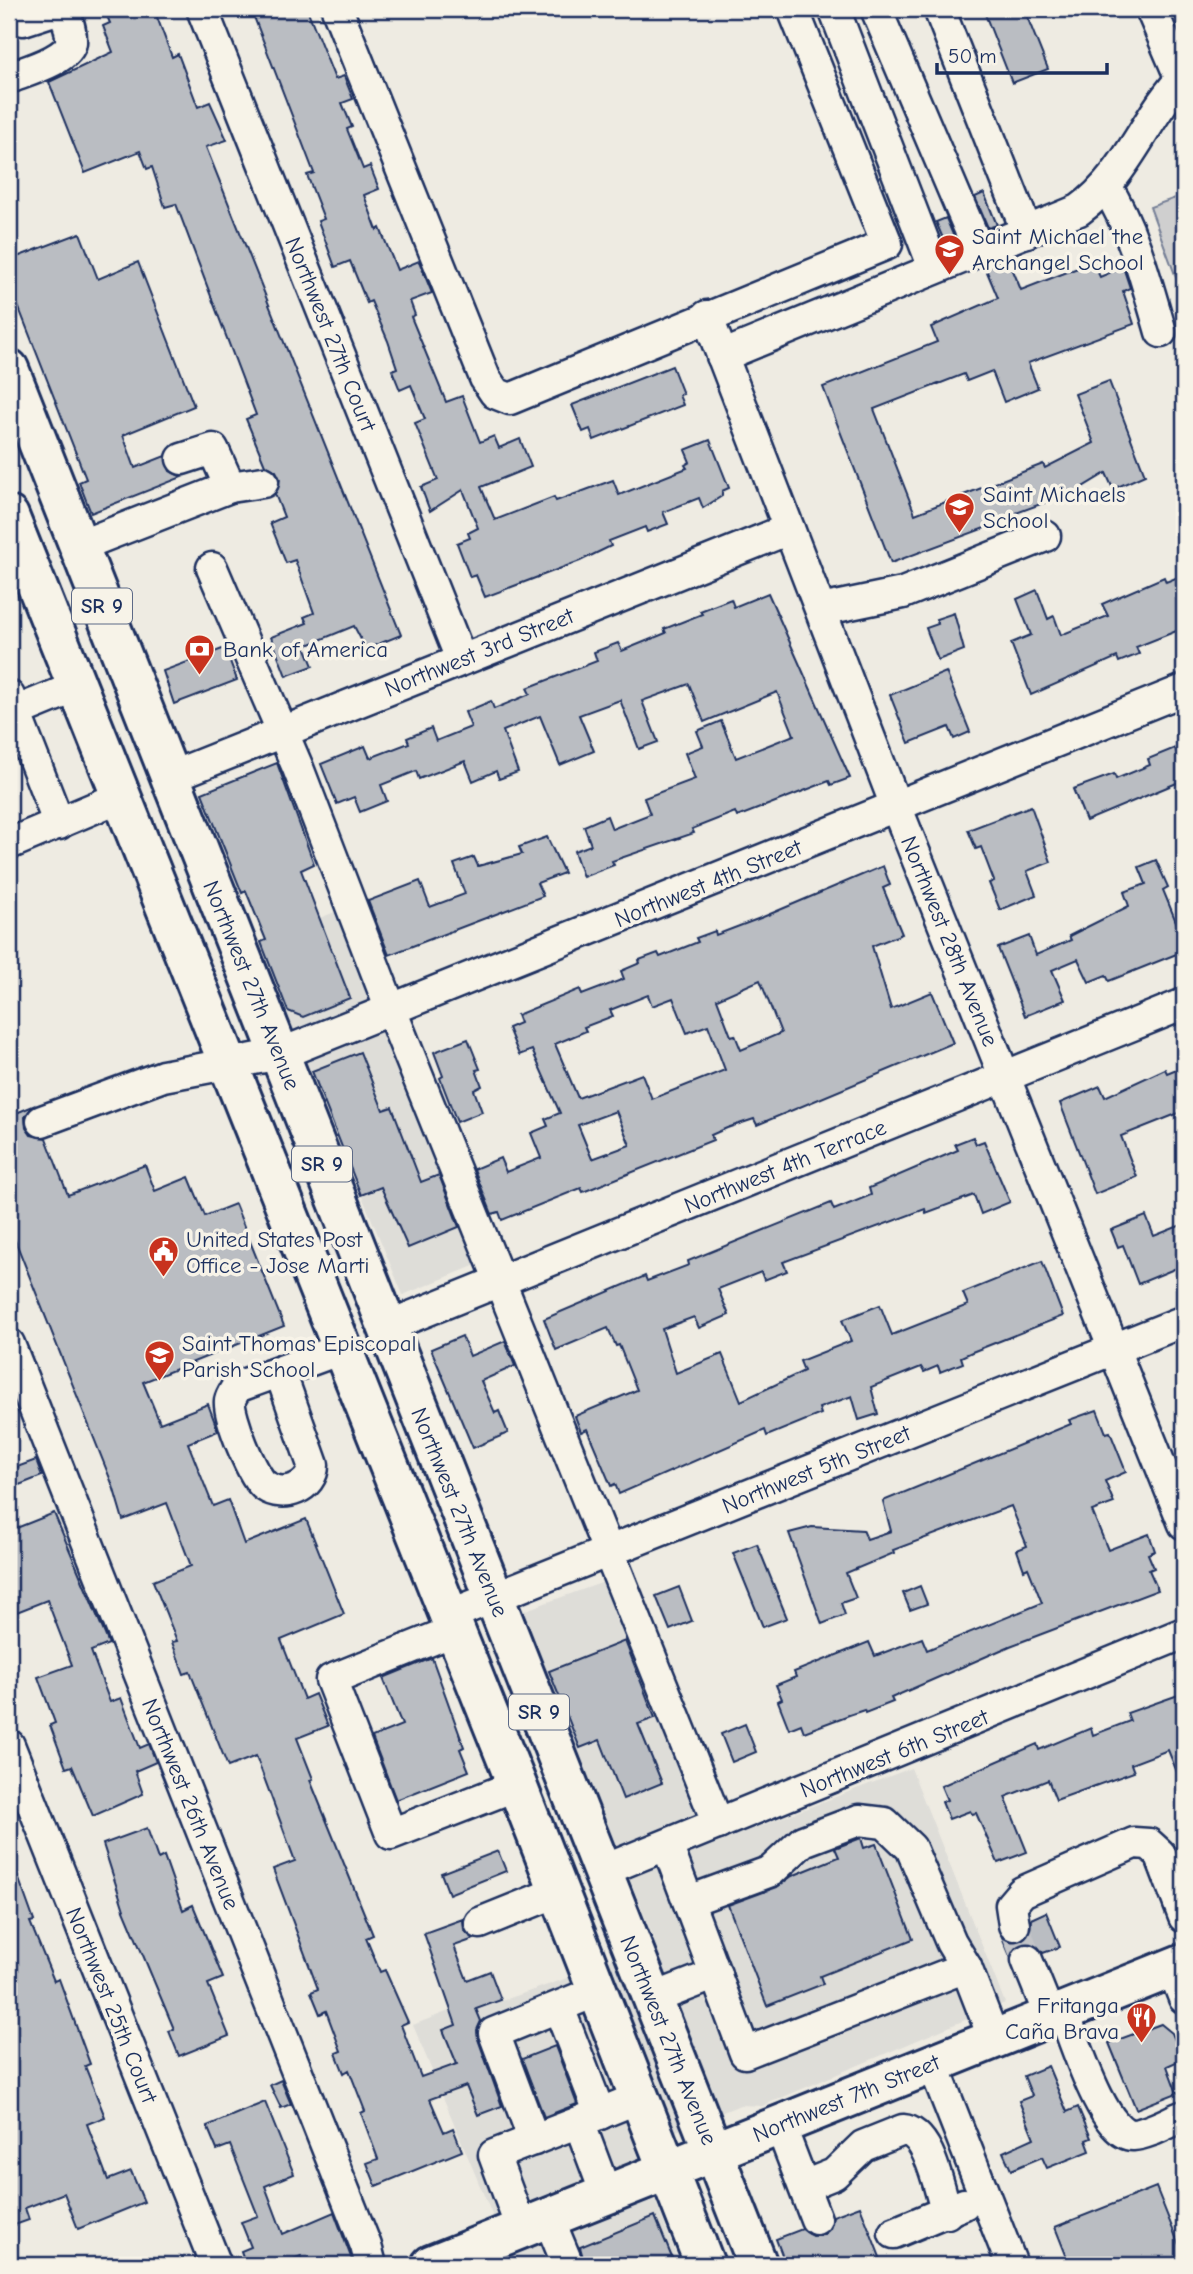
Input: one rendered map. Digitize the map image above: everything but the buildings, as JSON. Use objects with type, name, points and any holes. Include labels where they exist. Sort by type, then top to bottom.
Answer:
[{"type":"main road","name":"Northwest 27th Avenue","points":[[9,369],[758,2265]]},
{"type":"main road","name":"SR 9","points":[[9,516],[17,563],[44,606],[517,1785],[705,2265]]},
{"type":"main road","points":[[44,606],[60,611],[70,623],[131,760],[141,767],[170,777]]},
{"type":"main road","points":[[120,797],[137,798],[159,817],[201,912],[238,951]]},
{"type":"main road","name":"Northwest 7th Street","points":[[431,2265],[483,2255],[534,2222],[1057,2014],[1180,1976]]},
{"type":"street","points":[[19,19],[57,9]]},
{"type":"street","points":[[9,78],[55,59],[67,51],[71,39],[64,9]]},
{"type":"street","name":"Northwest 27th Court","points":[[202,9],[461,659]]},
{"type":"street","points":[[337,9],[485,378],[495,393],[510,400],[707,316],[887,244],[793,9]]},
{"type":"street","points":[[834,9],[934,268]]},
{"type":"street","points":[[876,9],[979,251]]},
{"type":"street","points":[[939,9],[1027,232]]},
{"type":"street","points":[[722,356],[1079,210],[1107,186],[1182,78],[1151,9]]},
{"type":"street","points":[[1107,186],[1122,211],[1140,258],[1161,332]]},
{"type":"street","name":"Northwest 28th Avenue","points":[[707,316],[896,806],[1184,1524]]},
{"type":"street","points":[[182,459],[213,449],[230,487]]},
{"type":"street","points":[[79,546],[230,487],[263,482]]},
{"type":"street","name":"Northwest 3rd Street","points":[[170,777],[789,528]]},
{"type":"street","points":[[821,610],[903,593],[1045,536]]},
{"type":"street","points":[[212,568],[282,732],[718,1824]]},
{"type":"street","points":[[59,824],[12,704],[76,687]]},
{"type":"street","name":"Northwest 4th Street","points":[[42,1121],[163,1076],[279,1054],[1184,690]]},
{"type":"street","points":[[9,844],[120,797]]},
{"type":"street","name":"Northwest 4th Terrace","points":[[386,1327],[1184,1004]]},
{"type":"street","name":"Northwest 5th Street","points":[[517,1785],[391,1834],[331,1680],[450,1623],[494,1598],[1184,1321]]},
{"type":"street","name":"Northwest 26th Avenue","points":[[9,1344],[361,2233],[371,2265]]},
{"type":"street","points":[[280,1372],[341,1349]]},
{"type":"street","name":"Northwest 6th Street","points":[[602,1871],[1184,1633]]},
{"type":"street","name":"Northwest 25th Court","points":[[9,1745],[216,2265]]},
{"type":"street","points":[[689,1901],[771,1871],[803,1842],[859,1820],[885,1823],[911,1848],[951,1942],[966,1967],[994,2039]]},
{"type":"street","points":[[1014,1925],[1011,1905],[1022,1892],[1134,1843],[1149,1844],[1160,1854],[1184,1917]]},
{"type":"street","points":[[667,1845],[745,2053],[966,1967]]},
{"type":"street","points":[[480,1923],[557,1892]]},
{"type":"street","points":[[1027,1960],[1057,2014],[1093,2090],[1121,2131],[1133,2135],[1184,2116]]},
{"type":"street","points":[[652,1999],[716,1974]]},
{"type":"street","points":[[534,2140],[494,2033],[597,1992]]},
{"type":"street","points":[[558,2008],[589,2118],[606,2194]]},
{"type":"street","points":[[933,2064],[1012,2265]]},
{"type":"street","points":[[568,2265],[534,2222],[494,2155],[638,2098]]},
{"type":"street","points":[[780,2125],[816,2219]]},
{"type":"street","points":[[804,2186],[834,2174],[863,2146],[909,2130],[922,2141],[947,2213]]},
{"type":"street","points":[[894,2233],[984,2196]]},
{"type":"shaded area","points":[[1184,195],[1184,299],[1150,207]]},
{"type":"shaded area","points":[[345,908],[481,1263],[403,1295],[257,943]]},
{"type":"shaded area","points":[[632,1572],[739,1834],[911,1768],[1005,2003],[762,2106],[740,2105],[635,2148],[680,2265],[552,2265],[550,2262],[540,2265],[513,2265],[413,2025],[449,2011],[453,2018],[562,1980],[655,1941],[520,1612]]},
{"type":"tunnel","points":[[1014,1925],[1027,1960]]},
{"type":"place","name":"Saint Michael the Archangel School","points":[[949,276]]},
{"type":"place","name":"Saint Michaels School","points":[[960,534]]},
{"type":"place","name":"Bank of America","points":[[200,676]]},
{"type":"place","name":"United States Post Office - Jose Marti","points":[[163,1279]]},
{"type":"place","name":"Saint Thomas Episcopal Parish School","points":[[159,1383]]},
{"type":"place","name":"Fritanga Caña Brava","points":[[1142,2045]]}]
